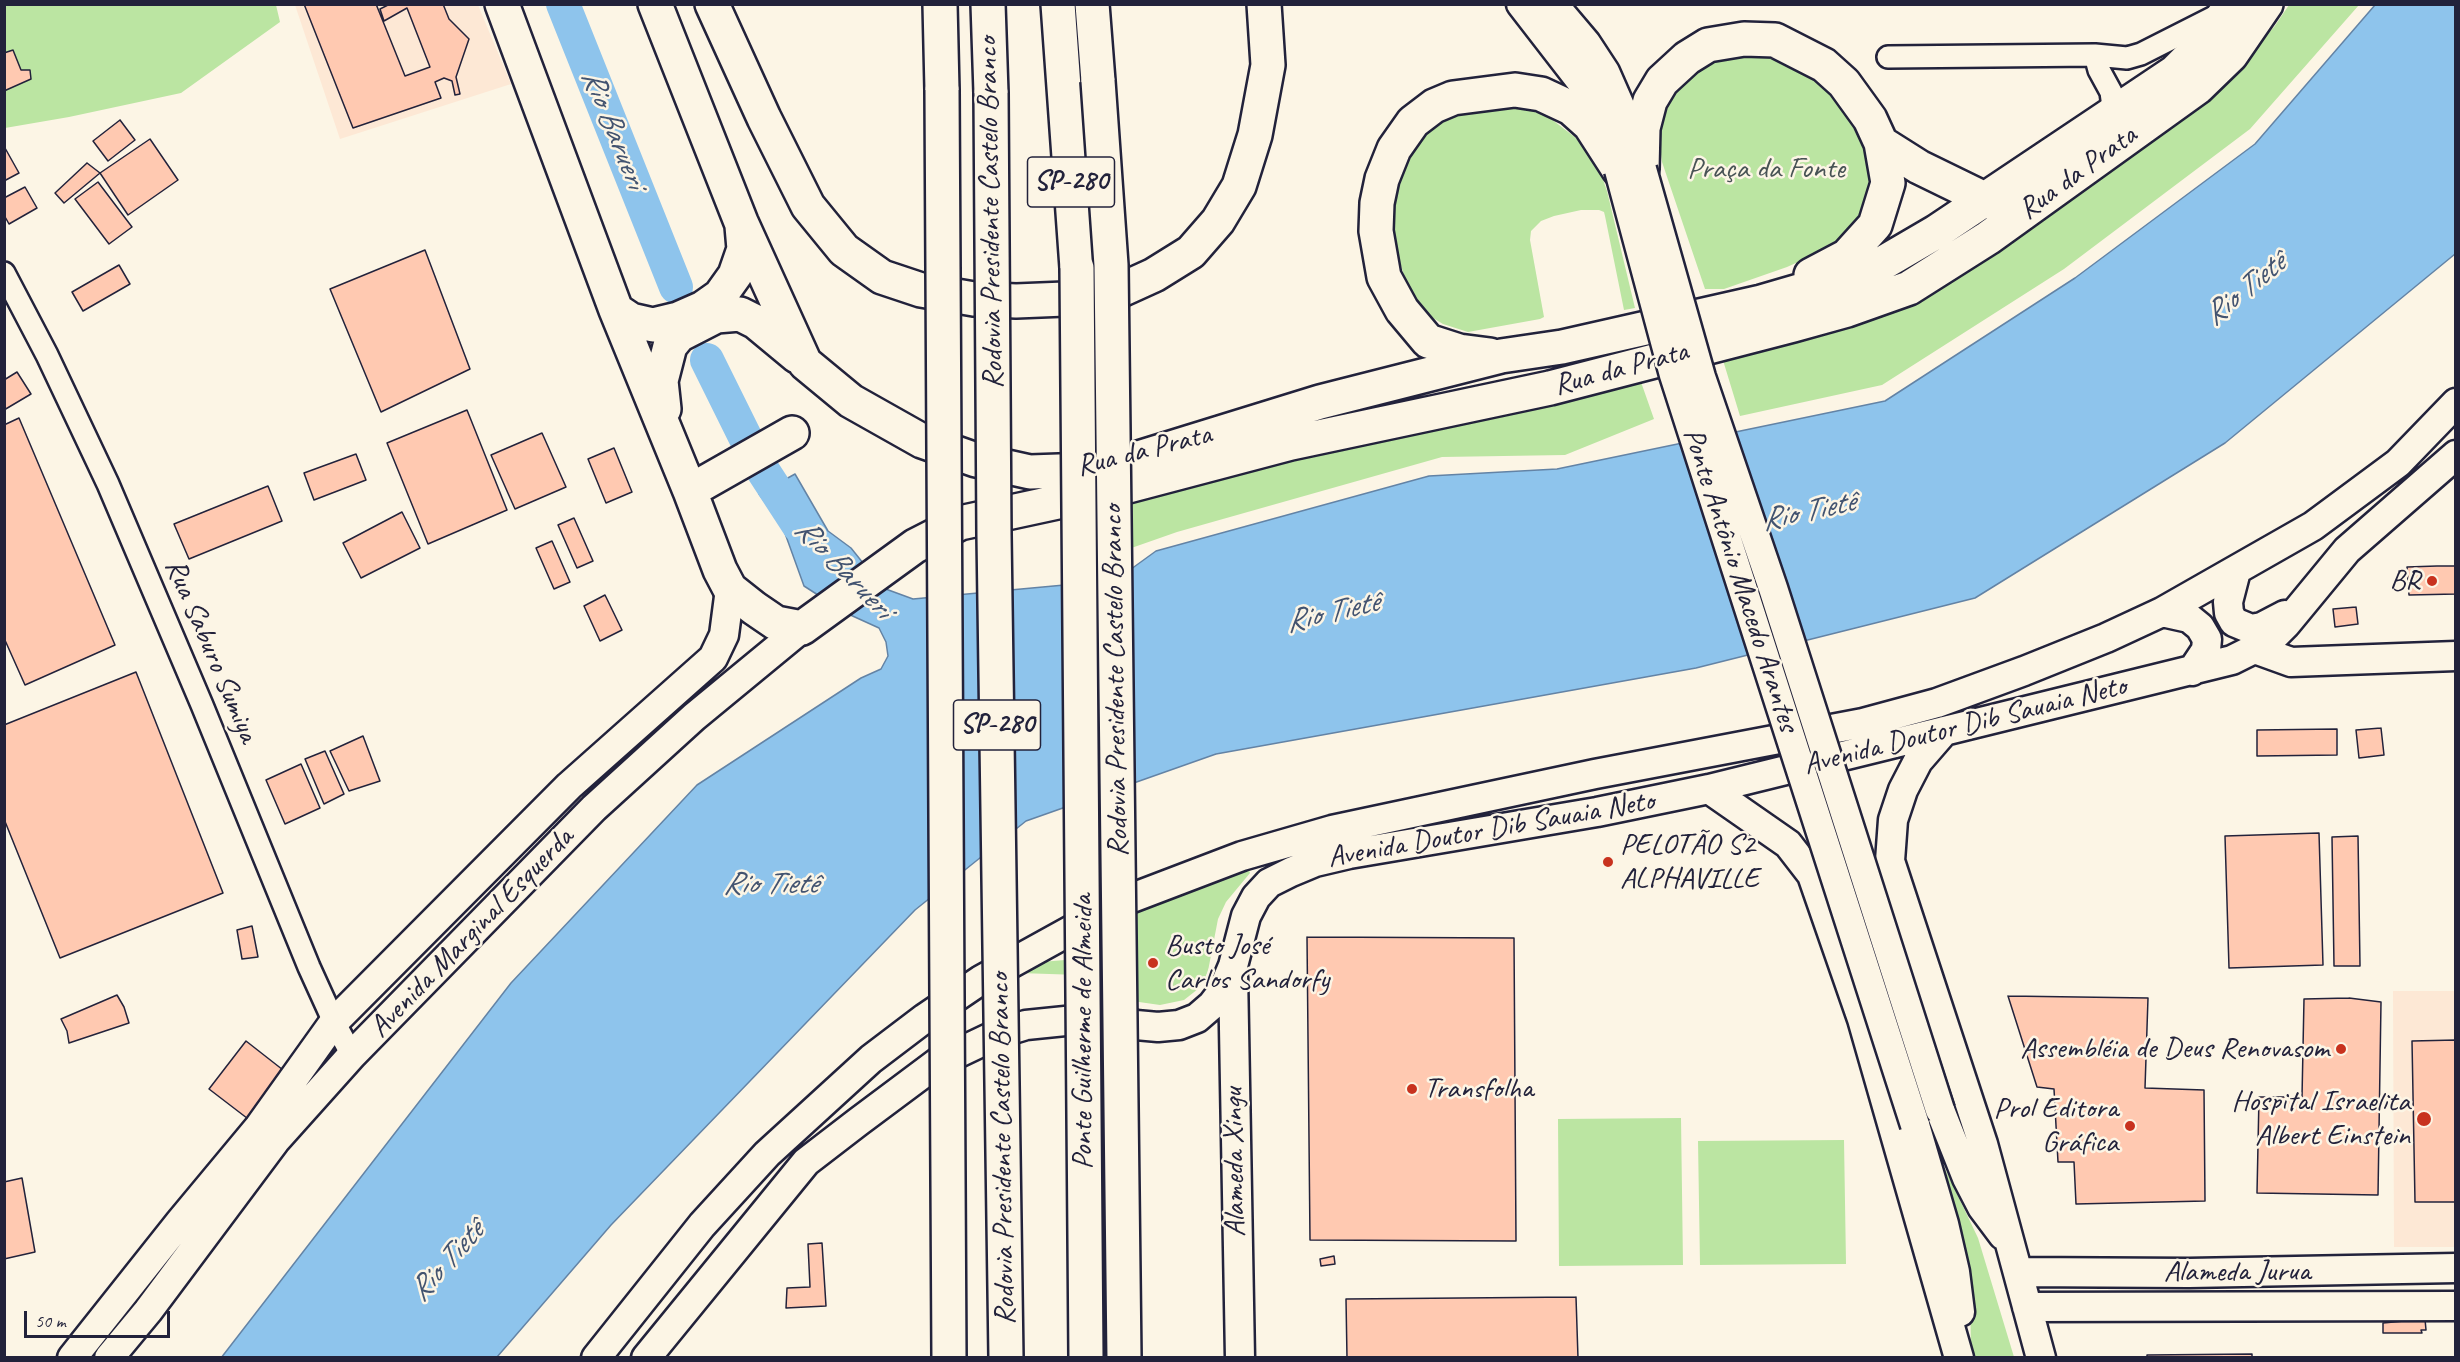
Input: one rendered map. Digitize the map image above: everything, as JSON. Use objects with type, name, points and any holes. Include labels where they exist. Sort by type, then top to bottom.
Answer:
[{"type":"main road","points":[[502,4],[616,310],[717,562],[730,589],[777,623],[807,625]]},
{"type":"main road","points":[[655,4],[741,222],[805,363]]},
{"type":"main road","points":[[712,4],[764,118],[808,206],[844,250],[882,277],[921,290],[974,299],[1016,301],[1065,299],[1121,290],[1191,252],[1218,221],[1239,186],[1255,135],[1268,65],[1263,4]]},
{"type":"main road","name":"Rodovia Presidente Castelo Branco","points":[[940,4],[949,1358]]},
{"type":"main road","name":"Rodovia Presidente Castelo Branco","points":[[988,4],[991,93],[994,535],[1006,1358]]},
{"type":"main road","name":"Ponte Guilherme de Almeida","points":[[1058,4],[1077,268],[1086,1358]]},
{"type":"main road","name":"Rodovia Presidente Castelo Branco","points":[[1092,4],[1111,265],[1124,1358]]},
{"type":"main road","points":[[1521,4],[1566,60],[1603,114],[1615,143],[1631,169]]},
{"type":"main road","points":[[1553,4],[1586,43],[1605,72],[1633,134],[1631,169]]},
{"type":"main road","name":"Rua da Prata","points":[[890,564],[915,546],[960,523],[1113,490],[1291,443],[1550,388],[1847,310],[1909,288],[2020,214],[2198,87],[2231,55],[2266,4]]},
{"type":"main road","name":"Rua da Prata","points":[[666,435],[661,381],[670,346],[679,335],[716,316],[740,314],[771,333],[844,397],[922,441],[976,460],[1030,472],[1088,470],[1116,465],[1320,402],[1501,356],[1562,347],[1761,302],[1871,270],[1984,200],[2175,72],[2204,43],[2230,7]]},
{"type":"main road","points":[[1631,169],[1650,101],[1662,81],[1687,58],[1708,45],[1744,39],[1775,40],[1824,65],[1844,83],[1870,118],[1881,143],[1888,183],[1875,225],[1847,256],[1761,302]]},
{"type":"main road","points":[[1501,356],[1459,351],[1428,341],[1402,310],[1384,277],[1376,231],[1377,203],[1382,179],[1394,149],[1413,122],[1434,106],[1453,98],[1515,90],[1541,94],[1571,108],[1631,169]]},
{"type":"main road","points":[[1881,143],[1920,167],[1984,200],[2020,214]]},
{"type":"main road","name":"Ponte Antônio Macedo Arantes","points":[[1631,169],[1773,588],[1940,1110],[1966,1178],[2015,1259]]},
{"type":"main road","name":"Ponte Antônio Macedo Arantes","points":[[1631,169],[1674,375],[1915,1125],[1955,1272],[1961,1358]]},
{"type":"main road","points":[[616,310],[632,320],[653,325],[678,319],[703,308],[720,296],[735,275],[744,249],[741,222]]},
{"type":"main road","name":"Avenida Doutor Dib Sauaia Neto","points":[[1107,911],[1159,886],[1242,856],[1332,830],[1572,778],[1863,723],[1916,709],[2024,671],[2106,639],[2162,612],[2313,526],[2398,463],[2456,403]]},
{"type":"main road","points":[[690,491],[792,433]]},
{"type":"main road","points":[[2236,571],[2228,602],[2229,613],[2234,622],[2242,627],[2251,629],[2262,627],[2301,606],[2348,550],[2456,455]]},
{"type":"main road","name":"Avenida Marginal Esquerda","points":[[109,1358],[162,1293],[275,1141],[352,1055],[594,808],[694,717],[807,625],[890,564]]},
{"type":"main road","name":"Avenida Marginal Esquerda","points":[[72,1358],[259,1127],[334,1022],[569,786],[713,658],[724,635],[730,589]]},
{"type":"main road","name":"Avenida Doutor Dib Sauaia Neto","points":[[646,1358],[806,1162],[937,1063],[972,1045],[1026,1025],[1120,1018],[1136,1024],[1158,1027],[1179,1025],[1197,1018],[1217,999],[1233,966],[1246,916],[1256,897],[1269,884],[1315,862],[1349,854],[1597,812],[1709,789],[2192,671],[2232,660],[2268,642],[2301,606]]},
{"type":"main road","points":[[2162,612],[2189,618],[2200,627],[2207,639],[2206,650],[2192,671]]},
{"type":"main road","points":[[2255,649],[2291,662],[2456,656]]},
{"type":"main road","points":[[1944,731],[1918,761],[1903,790],[1893,820],[1890,861],[1983,1144],[2041,1358]]},
{"type":"main road","points":[[1709,789],[1788,844],[1812,875],[1862,1019],[1961,1358]]},
{"type":"main road","points":[[1812,875],[1828,865],[1846,859],[1867,857],[1890,861]]},
{"type":"main road","points":[[1107,911],[1100,943],[1101,977],[1103,993],[1120,1018]]},
{"type":"main road","points":[[596,1358],[702,1225],[767,1154],[871,1059],[925,1018],[981,980],[1107,911]]},
{"type":"main road","name":"Alameda Xingu","points":[[1233,966],[1240,1358]]},
{"type":"main road","name":"Alameda Jurua","points":[[2015,1259],[2189,1273],[2456,1268]]},
{"type":"main road","name":"Alameda Jurua","points":[[2027,1307],[2456,1306]]},
{"type":"street","points":[[1888,57],[2095,55],[2127,58],[2141,54],[2230,7]]},
{"type":"street","points":[[2095,55],[2099,70],[2111,92],[2114,115]]},
{"type":"street","name":"Rua Saburo Sumiya","points":[[4,273],[62,385],[116,504],[334,1022],[352,1055]]},
{"type":"shaded area","points":[[295,5],[478,5],[511,84],[340,139]]},
{"type":"shaded area","name":"Hospital Israelita Albert Einstein","points":[[2393,991],[2455,991],[2455,1247],[2394,1247]]},
{"type":"green space","points":[[5,5],[276,5],[280,22],[181,93],[5,128]]},
{"type":"green space","points":[[2289,5],[2359,5],[2250,129],[2064,269],[1882,385],[1740,416],[1722,357],[1902,306],[2202,101],[2274,27]]},
{"type":"green space","name":"Praça da Fonte","points":[[1733,54],[1762,55],[1789,63],[1813,77],[1842,106],[1859,129],[1868,151],[1873,176],[1866,206],[1851,231],[1829,248],[1787,267],[1724,289],[1705,289],[1662,162],[1658,131],[1664,107],[1684,79],[1714,60]]},
{"type":"green space","name":"Praça da Fonte","points":[[1512,104],[1546,115],[1576,138],[1600,171],[1607,191],[1635,308],[1624,310],[1604,212],[1599,210],[1581,210],[1554,216],[1541,221],[1531,231],[1530,240],[1544,317],[1540,319],[1468,332],[1443,324],[1423,312],[1408,289],[1393,239],[1393,213],[1402,174],[1414,150],[1433,127],[1470,108]]},
{"type":"green space","points":[[1635,365],[1654,419],[1565,455],[1442,457],[1177,532],[1100,559],[1100,502]]},
{"type":"green space","points":[[1248,868],[1250,873],[1226,902],[1218,919],[1205,979],[1198,989],[1184,1000],[1160,1005],[1132,1001],[1110,976],[1019,973],[1029,963],[1065,960],[1112,946],[1128,920],[1145,906]]},
{"type":"green space","points":[[1681,1118],[1683,1265],[1559,1266],[1558,1119]]},
{"type":"green space","points":[[1928,1133],[1978,1238],[2014,1357],[1971,1357],[1970,1280]]},
{"type":"green space","points":[[1844,1140],[1846,1264],[1700,1265],[1698,1141]]},
{"type":"water","name":"Rio Tietê","points":[[2375,5],[2455,5],[2455,254],[2225,443],[1975,598],[1696,668],[1216,754],[1026,821],[915,910],[611,1225],[497,1357],[221,1358],[511,983],[697,785],[861,678],[881,669],[888,656],[886,642],[879,628],[846,613],[804,586],[782,525],[759,494],[795,474],[828,531],[851,548],[883,588],[913,599],[1086,583],[1127,572],[1156,551],[1429,476],[1557,469],[1885,401],[2075,278],[2255,144]]},
{"type":"building","points":[[304,4],[376,4],[405,76],[430,67],[407,8],[384,21],[380,9],[390,4],[443,4],[449,19],[469,39],[456,77],[460,94],[455,95],[452,81],[444,78],[435,82],[441,98],[353,128]]},
{"type":"building","points":[[13,50],[21,70],[30,70],[31,79],[4,91],[4,53]]},
{"type":"building","points":[[120,120],[135,140],[108,161],[93,141]]},
{"type":"building","points":[[150,139],[178,180],[128,215],[100,173]]},
{"type":"building","points":[[4,148],[19,173],[4,181]]},
{"type":"building","points":[[87,163],[100,173],[64,203],[55,193]]},
{"type":"building","points":[[98,182],[132,227],[109,244],[75,199]]},
{"type":"building","points":[[25,187],[37,208],[9,224],[4,215],[4,198]]},
{"type":"building","points":[[425,250],[470,369],[381,412],[330,289]]},
{"type":"building","points":[[119,265],[130,284],[83,311],[72,292]]},
{"type":"building","points":[[17,372],[31,394],[4,410],[4,380]]},
{"type":"building","points":[[467,410],[507,510],[428,544],[387,443]]},
{"type":"building","points":[[19,418],[115,645],[25,685],[4,638],[4,425]]},
{"type":"building","points":[[542,433],[566,487],[515,509],[491,455]]},
{"type":"building","points":[[614,448],[632,492],[606,503],[588,459]]},
{"type":"building","points":[[356,454],[366,480],[314,500],[304,473]]},
{"type":"building","points":[[268,486],[282,521],[189,559],[174,524]]},
{"type":"building","points":[[402,512],[420,548],[361,578],[343,543]]},
{"type":"building","points":[[574,518],[593,561],[577,568],[558,525]]},
{"type":"building","points":[[552,541],[570,582],[554,589],[536,548]]},
{"type":"building","name":"BR","points":[[2456,566],[2456,594],[2409,595],[2407,567]]},
{"type":"building","points":[[605,595],[622,630],[600,641],[584,606]]},
{"type":"building","points":[[2356,607],[2358,624],[2335,627],[2333,609]]},
{"type":"building","points":[[136,672],[223,893],[60,958],[4,819],[4,725]]},
{"type":"building","points":[[2381,728],[2384,755],[2359,758],[2356,730]]},
{"type":"building","points":[[2337,729],[2337,755],[2257,756],[2257,730]]},
{"type":"building","points":[[363,736],[380,781],[349,791],[330,751]]},
{"type":"building","points":[[325,751],[344,794],[324,804],[305,759]]},
{"type":"building","points":[[301,764],[320,808],[285,824],[266,780]]},
{"type":"building","points":[[2319,833],[2323,965],[2229,968],[2225,836]]},
{"type":"building","points":[[2358,836],[2360,966],[2334,966],[2332,837]]},
{"type":"building","points":[[252,926],[258,957],[242,959],[237,930]]},
{"type":"building","name":"Transfolha","points":[[1307,937],[1514,938],[1516,1241],[1310,1240]]},
{"type":"building","points":[[117,995],[129,1023],[69,1043],[67,1031],[61,1019]]},
{"type":"building","name":"Prol Editora Gráfica","points":[[2008,996],[2148,998],[2145,1088],[2204,1090],[2205,1201],[2076,1204],[2074,1162],[2058,1162],[2054,1089],[2037,1087]]},
{"type":"building","name":"Assembléia de Deus Renovasom","points":[[2349,998],[2381,1002],[2378,1195],[2257,1193],[2259,1097],[2302,1097],[2304,999]]},
{"type":"building","points":[[2456,1040],[2456,1202],[2415,1202],[2412,1041]]},
{"type":"building","points":[[246,1041],[292,1077],[256,1125],[209,1089]]},
{"type":"building","points":[[22,1178],[35,1252],[4,1259],[4,1182]]},
{"type":"building","points":[[822,1243],[826,1306],[786,1308],[787,1288],[810,1287],[808,1244]]},
{"type":"building","points":[[1334,1256],[1335,1264],[1321,1266],[1320,1259]]},
{"type":"building","points":[[1576,1297],[1578,1358],[1347,1358],[1346,1299]]},
{"type":"building","points":[[2425,1319],[2426,1330],[2421,1330],[2422,1333],[2383,1333],[2383,1323]]},
{"type":"building","points":[[2252,1354],[2252,1358],[2147,1358],[2147,1355]]},
{"type":"waterway","name":"Rio Barueri","points":[[563,4],[676,287]]},
{"type":"waterway","name":"Rio Barueri","points":[[707,360],[758,463],[799,526]]},
{"type":"place","name":"BR","points":[[2432,581]]},
{"type":"place","name":"PELOTÃO S2 ALPHAVILLE","points":[[1608,862]]},
{"type":"place","name":"Busto José Carlos Sandorfy","points":[[1153,963]]},
{"type":"place","name":"Assembléia de Deus Renovasom","points":[[2341,1049]]},
{"type":"place","name":"Transfolha","points":[[1412,1089]]},
{"type":"place","name":"Hospital Israelita Albert Einstein","points":[[2424,1119]]},
{"type":"place","name":"Prol Editora Gráfica","points":[[2130,1126]]}]
